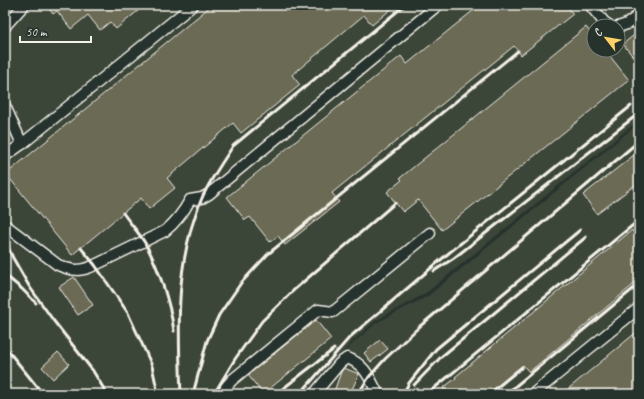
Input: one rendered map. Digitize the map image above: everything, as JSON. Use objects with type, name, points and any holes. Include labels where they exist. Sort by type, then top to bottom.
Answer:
[{"type":"lane","points":[[5,27],[24,5]]},
{"type":"lane","points":[[5,156],[22,144],[193,5]]},
{"type":"lane","points":[[5,225],[58,265],[67,269],[79,270],[88,269],[165,231],[174,224],[183,213],[190,200],[202,198],[209,194],[438,5]]},
{"type":"lane","points":[[590,5],[601,18]]},
{"type":"lane","points":[[626,24],[639,15]]},
{"type":"lane","points":[[5,106],[22,144]]},
{"type":"lane","points":[[225,394],[226,388],[232,380],[318,310],[333,312],[430,233]]},
{"type":"lane","points":[[533,394],[639,308]]},
{"type":"lane","points":[[314,394],[340,363],[348,358],[361,366],[370,377],[378,394]]},
{"type":"shaded area","points":[[5,5],[639,5],[639,120],[426,293],[375,321],[351,343],[308,394],[5,394]]},
{"type":"shaded area","points":[[639,123],[639,394],[310,394],[352,344],[376,323],[428,296]]},
{"type":"building","points":[[46,5],[145,5],[116,29],[110,22],[100,30],[88,15],[71,29],[57,11],[53,14]]},
{"type":"building","points":[[212,5],[396,5],[372,25],[364,15],[292,75],[300,85],[241,133],[233,123],[167,178],[175,188],[149,209],[141,198],[72,255],[6,174]]},
{"type":"building","points":[[480,5],[566,5],[573,14],[521,55],[514,46],[332,193],[339,202],[285,245],[278,236],[270,242],[250,217],[245,220],[227,197],[401,56],[407,64]]},
{"type":"building","points":[[586,27],[586,58],[611,58],[629,80],[442,230],[418,200],[403,212],[387,192],[402,180],[400,178]]},
{"type":"building","points":[[639,31],[639,64],[626,48],[626,42]]},
{"type":"building","points":[[639,151],[639,182],[597,214],[583,195]]},
{"type":"building","points":[[632,230],[639,239],[639,280],[529,372],[523,365],[488,394],[448,394],[443,388],[456,378],[455,377]]},
{"type":"building","points":[[74,277],[93,305],[78,315],[59,287]]},
{"type":"building","points":[[316,320],[331,339],[263,394],[248,375]]},
{"type":"building","points":[[639,330],[639,394],[562,394]]},
{"type":"building","points":[[380,340],[388,349],[371,362],[364,353]]},
{"type":"building","points":[[58,352],[69,364],[53,379],[42,367]]},
{"type":"building","points":[[344,368],[359,374],[350,394],[333,394],[341,372]]},
{"type":"railway","points":[[181,394],[179,319],[183,270],[193,222],[202,198],[212,178],[233,146],[405,5]]},
{"type":"railway","points":[[193,394],[207,341],[219,315],[241,283],[268,254],[518,51]]},
{"type":"railway","points":[[300,394],[350,337],[450,252],[631,106]]},
{"type":"railway","points":[[434,271],[454,258],[638,114]]},
{"type":"railway","points":[[358,394],[369,377],[385,359],[419,327],[639,141]]},
{"type":"railway","points":[[214,394],[235,359],[262,321],[295,289],[395,203]]},
{"type":"railway","points":[[123,213],[145,243],[155,263],[167,297],[174,331]]},
{"type":"railway","points":[[427,394],[638,221]]},
{"type":"railway","points":[[403,394],[409,383],[436,349],[580,230]]},
{"type":"railway","points":[[414,385],[441,357],[586,237]]},
{"type":"railway","points":[[5,241],[29,286],[53,320],[93,371],[107,394]]},
{"type":"railway","points":[[81,248],[95,265],[128,313],[152,366],[158,394]]},
{"type":"railway","points":[[5,275],[36,303]]},
{"type":"railway","points":[[506,394],[639,284]]},
{"type":"railway","points":[[5,347],[43,394]]},
{"type":"railway","points":[[276,394],[334,349]]},
{"type":"railway","points":[[489,394],[522,367]]}]
